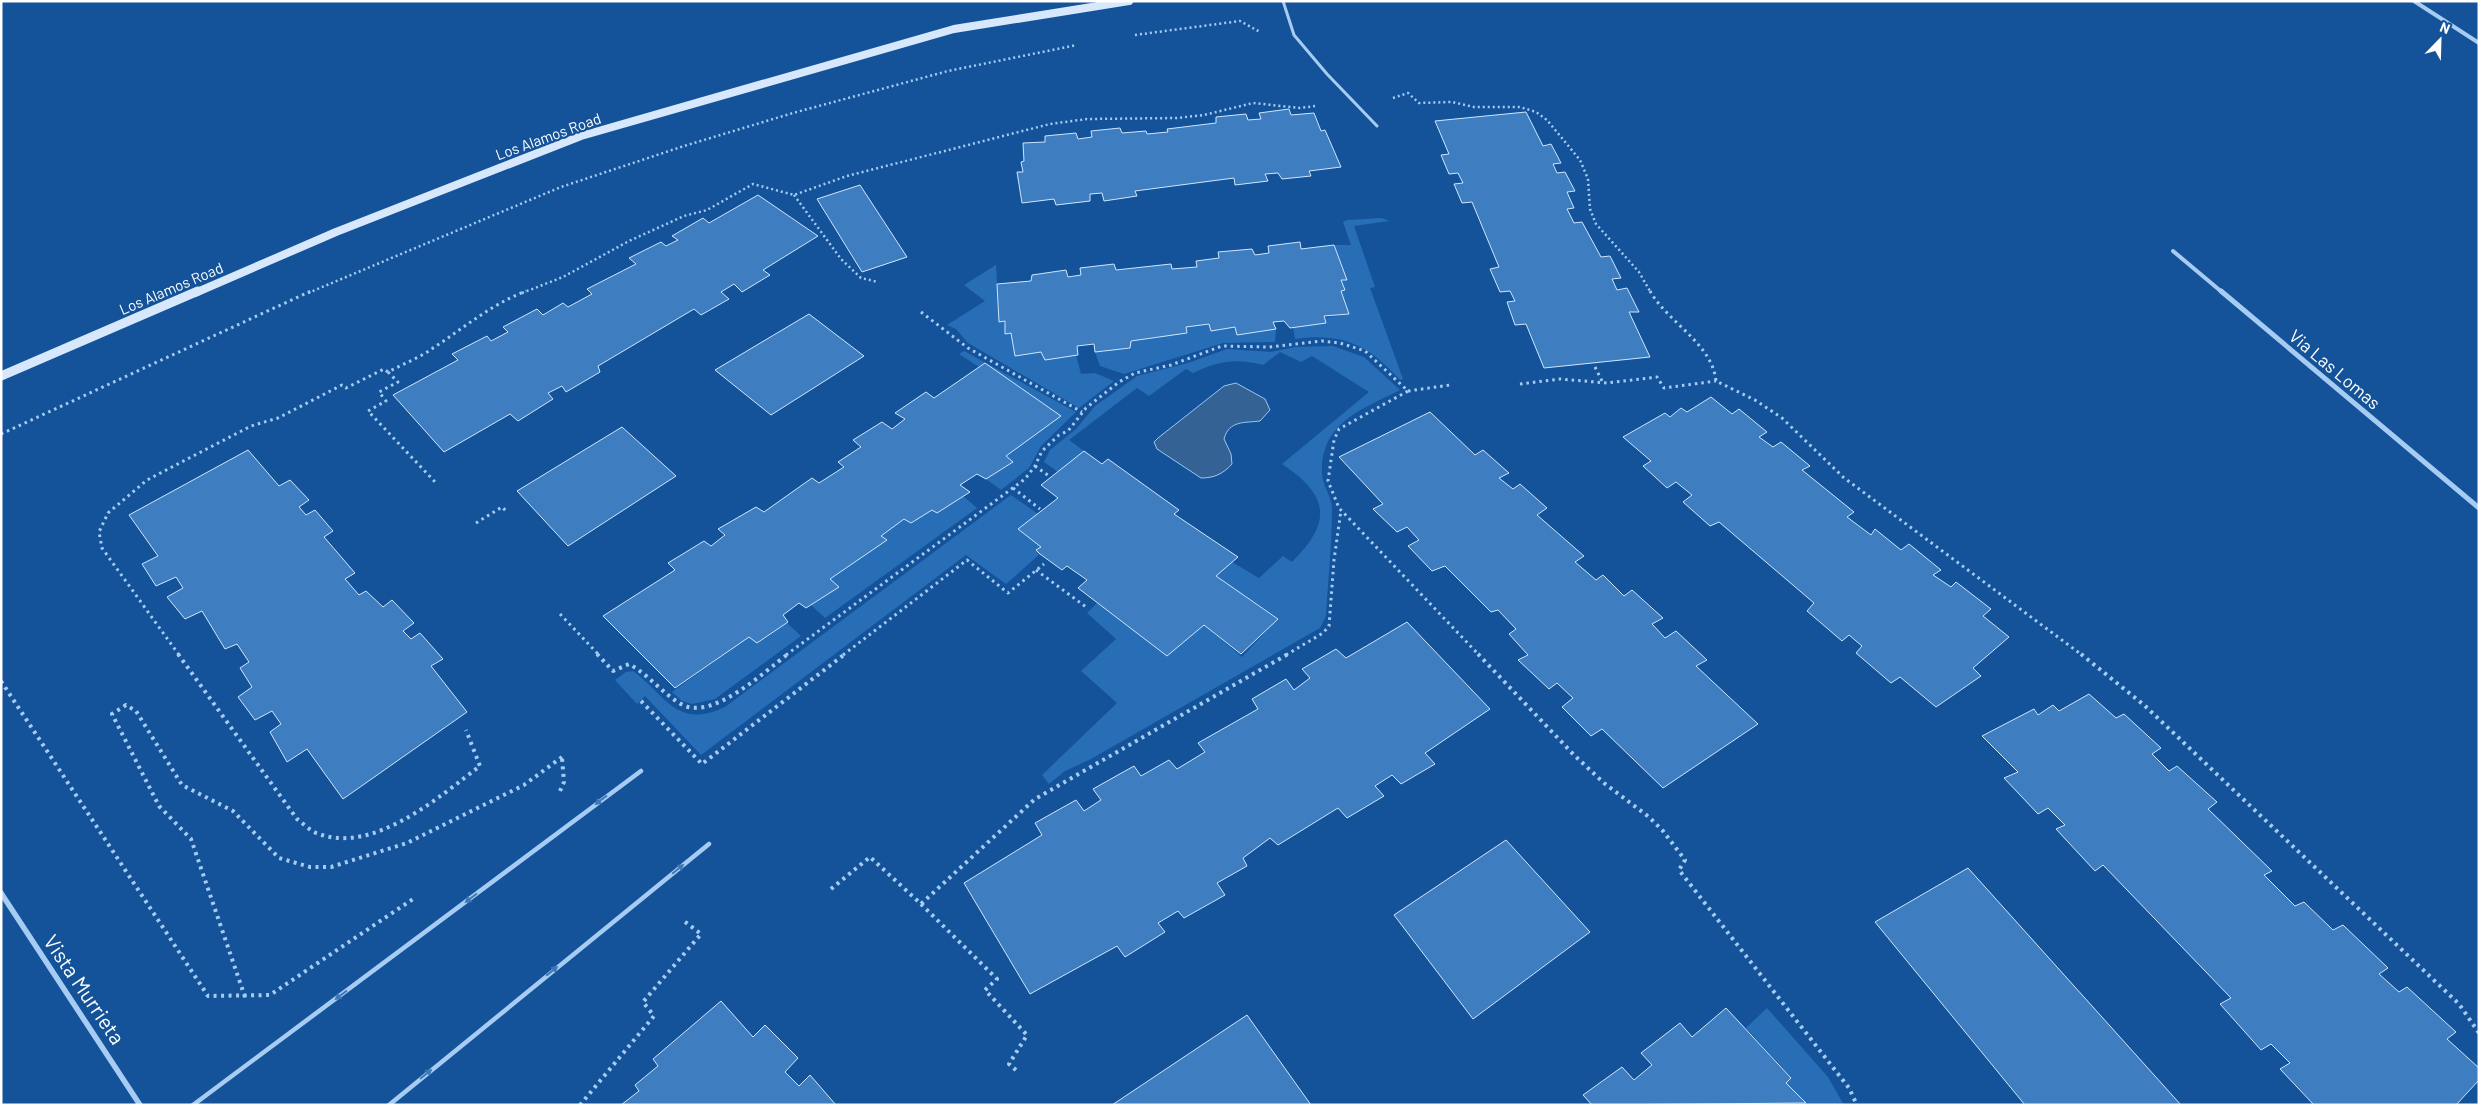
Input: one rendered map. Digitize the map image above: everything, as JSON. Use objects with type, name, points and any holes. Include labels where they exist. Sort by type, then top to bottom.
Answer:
[{"type":"main road","name":"Los Alamos Road","points":[[1,376],[336,232],[581,136],[954,28],[1129,1]]},
{"type":"street","points":[[2414,1],[2479,43]]},
{"type":"street","name":"Via Las Lomas","points":[[2173,251],[2479,508]]},
{"type":"street","name":"Vista Murrieta","points":[[1,893],[140,1105]]},
{"type":"lane","points":[[1283,1],[1294,35],[1377,126]]},
{"type":"lane","points":[[193,1105],[640,771]]},
{"type":"lane","points":[[388,1105],[709,844]]},
{"type":"path","points":[[1126,37],[1240,21],[1267,35]]},
{"type":"path","points":[[1,434],[314,290],[561,187],[684,146],[794,113],[948,71],[1084,44]]},
{"type":"path","points":[[1384,100],[1408,93],[1419,103],[1452,102],[1474,107],[1520,107],[1529,109],[1547,120],[1580,160],[1588,179],[1590,208],[1596,224],[1639,272],[1657,303],[1709,357],[1715,372],[1716,381]]},
{"type":"path","points":[[388,372],[432,349],[472,319],[503,300],[563,277],[668,223],[684,216],[707,210],[753,184],[794,195],[847,176],[1029,131],[1050,124],[1098,118],[1177,118],[1224,111],[1253,103],[1300,108],[1315,106],[1310,99]]},
{"type":"path","points":[[794,195],[841,259],[861,278],[878,282]]},
{"type":"path","points":[[921,312],[968,348],[1082,412]]},
{"type":"path","points":[[560,614],[613,671],[629,664],[639,668],[672,701],[698,709],[714,706],[731,696],[1025,479],[1035,466],[1042,451],[1059,435],[1068,431],[1082,412],[1119,382],[1135,373],[1171,365],[1222,346],[1269,347],[1322,341],[1340,343],[1365,351],[1408,391]]},
{"type":"path","points":[[1595,367],[1603,383]]},
{"type":"path","points":[[436,483],[368,411],[386,401],[379,392],[398,382],[384,369],[346,388],[342,385],[278,418],[252,426],[147,480],[108,513],[100,525],[99,539],[102,548],[221,715],[307,829],[330,839],[343,840],[380,830],[417,812],[480,766],[466,730]]},
{"type":"path","points":[[1520,384],[1560,379],[1603,383],[1657,377],[1664,388],[1716,381],[1758,401],[1793,426],[1829,464],[1849,480],[1927,538],[1958,564],[1998,590],[2094,663],[2144,705],[2459,1004],[2479,1033]]},
{"type":"path","points":[[1450,385],[1408,391],[1340,429],[1334,440],[1328,481],[1341,510],[1574,755],[1604,783],[1663,831],[1685,860],[1679,870],[1849,1088],[1857,1105]]},
{"type":"path","points":[[1035,466],[1049,476]]},
{"type":"path","points":[[1013,488],[1040,509]]},
{"type":"path","points":[[476,523],[502,507],[507,512]]},
{"type":"path","points":[[921,904],[1035,798],[1266,668],[1323,633],[1329,626],[1334,560],[1341,510]]},
{"type":"path","points":[[641,701],[702,764],[967,560],[1008,593],[1044,564]]},
{"type":"path","points":[[1036,570],[1086,607]]},
{"type":"path","points":[[1,681],[208,996],[270,995],[418,896]]},
{"type":"path","points":[[245,996],[191,839],[160,806],[114,719],[112,714],[120,707],[131,706],[136,711],[182,785],[234,811],[279,858],[310,867],[330,867],[407,843],[524,785],[562,757],[564,782],[555,800]]},
{"type":"path","points":[[830,890],[870,858],[921,904],[996,979],[986,990],[1027,1035],[1009,1064],[1017,1071]]},
{"type":"path","points":[[580,1105],[654,1016],[643,1002],[702,934],[684,921]]},
{"type":"shaded area","points":[[1382,218],[1389,221],[1354,226],[1375,287],[1370,288],[1403,379],[1400,380],[1377,358],[1354,344],[1327,338],[1295,339],[1293,328],[1325,323],[1324,318],[1349,314],[1341,291],[1345,290],[1341,280],[1347,279],[1334,245],[1351,245],[1343,222],[1347,220]]},
{"type":"shaded area","points":[[996,265],[999,322],[1005,321],[1006,334],[1011,333],[1015,355],[1041,352],[1045,360],[1076,355],[1081,374],[1095,373],[1114,381],[1079,408],[968,343],[956,329],[947,325],[985,301],[964,285]]},
{"type":"shaded area","points":[[1209,324],[1235,327],[1238,335],[1276,329],[1275,342],[1223,343],[1124,374],[1100,366],[1095,352],[1130,348],[1131,341],[1187,333],[1186,327]]},
{"type":"shaded area","points":[[1333,346],[1364,357],[1400,390],[1347,419],[1336,429],[1324,455],[1322,477],[1332,504],[1332,522],[1326,616],[1320,628],[1091,759],[1065,771],[1049,784],[1042,775],[1117,703],[1081,671],[1116,639],[1087,613],[1097,603],[1167,656],[1204,625],[1242,657],[1278,618],[1216,576],[1232,562],[1259,578],[1283,556],[1292,562],[1305,548],[1319,522],[1320,510],[1317,498],[1298,475],[1282,464],[1369,392],[1312,356],[1301,362],[1280,352],[1263,365],[1236,361],[1219,363],[1193,373],[1186,369],[1149,396],[1137,388],[1069,440],[1084,451],[1058,472],[1044,462],[1050,450],[1076,429],[1095,406],[1137,376],[1188,363],[1227,349],[1271,352],[1295,347]]},
{"type":"shaded area","points":[[964,351],[1076,412],[1041,446],[1029,468],[1001,490],[986,479],[1012,463],[1006,456],[1060,416],[985,363],[979,367],[959,354]]},
{"type":"shaded area","points":[[1236,383],[1265,399],[1270,410],[1260,421],[1234,425],[1226,433],[1224,439],[1231,454],[1232,464],[1225,470],[1218,475],[1201,478],[1157,449],[1154,442],[1158,438],[1224,386]]},
{"type":"shaded area","points":[[1011,495],[1038,514],[1041,547],[1036,550],[1040,554],[1006,584],[966,555],[701,755],[645,696],[637,704],[615,680],[626,672],[633,671],[673,707],[683,712],[695,714],[708,713],[725,707]]},
{"type":"shaded area","points":[[963,496],[977,508],[825,618],[811,605],[838,587],[830,579],[887,540],[881,536],[904,519],[911,523],[932,510],[937,513]]},
{"type":"shaded area","points":[[787,623],[801,636],[715,699],[692,704],[682,701],[672,692],[749,637],[758,643]]},
{"type":"shaded area","points":[[1767,1008],[1828,1077],[1844,1105],[1803,1105],[1805,1103],[1786,1083],[1791,1077],[1746,1028]]},
{"type":"building","points":[[1289,109],[1291,115],[1314,113],[1321,131],[1325,130],[1341,167],[1309,171],[1311,176],[1282,179],[1278,173],[1265,174],[1268,181],[1235,185],[1234,178],[1135,191],[1137,196],[1104,201],[1102,193],[1090,194],[1090,201],[1056,205],[1054,199],[1022,203],[1017,172],[1023,172],[1021,162],[1024,161],[1023,143],[1045,142],[1045,136],[1076,133],[1078,139],[1092,137],[1091,131],[1120,128],[1122,133],[1146,131],[1147,134],[1168,132],[1167,129],[1216,123],[1216,117],[1246,114],[1248,120],[1261,119],[1259,113]]},
{"type":"building","points":[[1526,112],[1543,146],[1551,144],[1561,163],[1553,164],[1557,173],[1565,172],[1575,191],[1567,192],[1574,208],[1567,209],[1574,223],[1582,222],[1601,257],[1610,256],[1621,278],[1612,279],[1617,290],[1627,288],[1639,312],[1629,312],[1650,357],[1544,368],[1526,324],[1515,325],[1507,302],[1515,301],[1510,291],[1500,292],[1490,269],[1499,267],[1472,202],[1462,203],[1454,184],[1463,183],[1458,173],[1449,174],[1441,155],[1449,154],[1435,121]]},
{"type":"building","points":[[860,185],[907,257],[862,272],[817,199]]},
{"type":"building","points":[[758,195],[818,236],[763,270],[770,275],[742,292],[734,284],[721,292],[729,299],[701,315],[694,309],[598,366],[600,372],[566,392],[562,386],[548,393],[553,399],[518,421],[510,414],[444,452],[393,395],[458,360],[452,354],[487,336],[491,341],[508,332],[503,327],[537,309],[543,315],[563,303],[568,307],[592,294],[587,289],[636,264],[629,258],[661,242],[666,246],[678,240],[672,236],[703,218],[709,223]]},
{"type":"building","points":[[1300,242],[1301,249],[1334,245],[1347,280],[1341,280],[1345,290],[1341,291],[1349,314],[1324,316],[1326,323],[1290,328],[1284,321],[1273,322],[1276,329],[1237,335],[1235,327],[1211,331],[1209,324],[1186,327],[1187,333],[1131,341],[1130,348],[1095,352],[1094,344],[1077,346],[1078,355],[1045,360],[1041,352],[1015,356],[1011,333],[1005,334],[1005,321],[999,322],[997,284],[1031,281],[1032,275],[1066,270],[1068,277],[1081,275],[1080,268],[1114,264],[1116,270],[1171,264],[1172,269],[1197,267],[1196,261],[1219,258],[1218,252],[1252,249],[1255,255],[1269,253],[1268,246]]},
{"type":"building","points":[[809,314],[864,356],[771,415],[715,370]]},
{"type":"building","points":[[985,363],[1061,416],[1006,456],[1013,462],[986,479],[977,474],[960,485],[970,492],[937,513],[932,510],[911,523],[904,519],[881,536],[887,540],[830,579],[839,587],[806,608],[799,603],[783,615],[788,622],[757,643],[749,637],[675,688],[603,616],[675,570],[668,563],[704,541],[711,546],[725,535],[718,529],[756,507],[764,512],[812,478],[819,483],[844,467],[838,462],[861,447],[853,440],[882,422],[892,429],[905,419],[895,413],[926,392],[934,398]]},
{"type":"building","points":[[1711,397],[1732,414],[1739,409],[1767,432],[1759,437],[1773,447],[1781,442],[1810,466],[1802,470],[1854,512],[1847,517],[1871,535],[1875,529],[1901,550],[1909,544],[1941,570],[1933,575],[1951,587],[1956,582],[1991,609],[1983,616],[2009,637],[1973,668],[1981,676],[1936,707],[1900,677],[1891,683],[1856,653],[1862,646],[1849,635],[1842,641],[1807,611],[1814,603],[1719,522],[1710,526],[1683,502],[1692,495],[1676,482],[1667,488],[1643,466],[1651,461],[1623,437],[1665,413],[1670,417],[1681,408],[1687,412]]},
{"type":"building","points":[[1430,412],[1475,455],[1483,450],[1509,473],[1499,478],[1513,489],[1520,484],[1547,508],[1537,515],[1584,556],[1575,562],[1596,580],[1603,575],[1624,596],[1632,590],[1663,618],[1652,624],[1665,638],[1676,631],[1707,660],[1696,666],[1758,724],[1663,788],[1602,729],[1591,736],[1562,707],[1573,698],[1557,683],[1549,689],[1518,660],[1528,655],[1509,634],[1516,629],[1498,610],[1491,612],[1445,566],[1432,571],[1408,546],[1419,540],[1407,527],[1397,532],[1373,509],[1383,504],[1339,457]]},
{"type":"building","points":[[622,427],[676,476],[568,546],[517,491]]},
{"type":"building","points":[[248,450],[279,486],[290,480],[309,500],[299,507],[306,515],[315,510],[333,531],[324,537],[355,573],[345,579],[359,595],[366,591],[383,607],[392,600],[414,623],[403,631],[411,639],[420,633],[443,659],[431,666],[467,712],[343,799],[307,749],[287,762],[270,732],[281,724],[272,711],[255,720],[238,697],[252,687],[240,668],[249,662],[237,644],[225,649],[202,611],[185,619],[167,597],[183,588],[176,577],[156,586],[142,564],[158,556],[129,515]]},
{"type":"building","points":[[1084,451],[1102,464],[1108,459],[1179,510],[1174,514],[1238,557],[1216,576],[1278,619],[1241,654],[1204,625],[1167,656],[1078,588],[1087,580],[1067,566],[1062,570],[1040,554],[1036,550],[1041,547],[1018,529],[1058,498],[1041,485]]},
{"type":"building","points":[[1407,622],[1490,709],[1425,753],[1435,764],[1401,784],[1392,775],[1375,786],[1384,796],[1347,818],[1338,808],[1278,845],[1270,838],[1243,858],[1247,866],[1217,883],[1225,895],[1184,918],[1178,911],[1158,923],[1165,932],[1125,957],[1117,946],[1030,994],[964,883],[1042,835],[1035,823],[1076,800],[1084,811],[1101,800],[1093,789],[1134,766],[1141,776],[1169,760],[1177,769],[1205,752],[1198,743],[1258,709],[1252,699],[1286,679],[1294,690],[1310,678],[1302,669],[1336,649],[1346,658]]},
{"type":"building","points":[[2089,694],[2116,718],[2124,714],[2161,748],[2152,754],[2169,771],[2177,766],[2217,802],[2208,809],[2272,871],[2264,875],[2295,906],[2304,902],[2333,930],[2343,925],[2388,968],[2379,974],[2399,992],[2407,987],[2456,1032],[2447,1039],[2479,1068],[2479,1080],[2456,1105],[2314,1105],[2280,1069],[2290,1063],[2271,1044],[2261,1050],[2220,1004],[2231,998],[2103,865],[2095,871],[2056,829],[2065,825],[2048,808],[2038,814],[2004,778],[2018,772],[1982,736],[2034,709],[2038,715],[2053,705],[2059,711]]},
{"type":"building","points":[[1506,840],[1590,932],[1473,1019],[1394,915]]},
{"type":"building","points":[[1968,868],[2181,1105],[2025,1105],[1875,922]]},
{"type":"building","points":[[721,1001],[753,1037],[765,1025],[798,1058],[785,1072],[799,1086],[810,1075],[836,1105],[621,1105],[639,1091],[635,1085],[658,1066],[653,1059]]},
{"type":"building","points":[[1726,1008],[1791,1078],[1786,1083],[1806,1103],[1592,1105],[1583,1095],[1622,1067],[1634,1080],[1652,1065],[1641,1053],[1680,1023],[1692,1037]]},
{"type":"building","points":[[1247,1015],[1311,1105],[1112,1105]]}]
